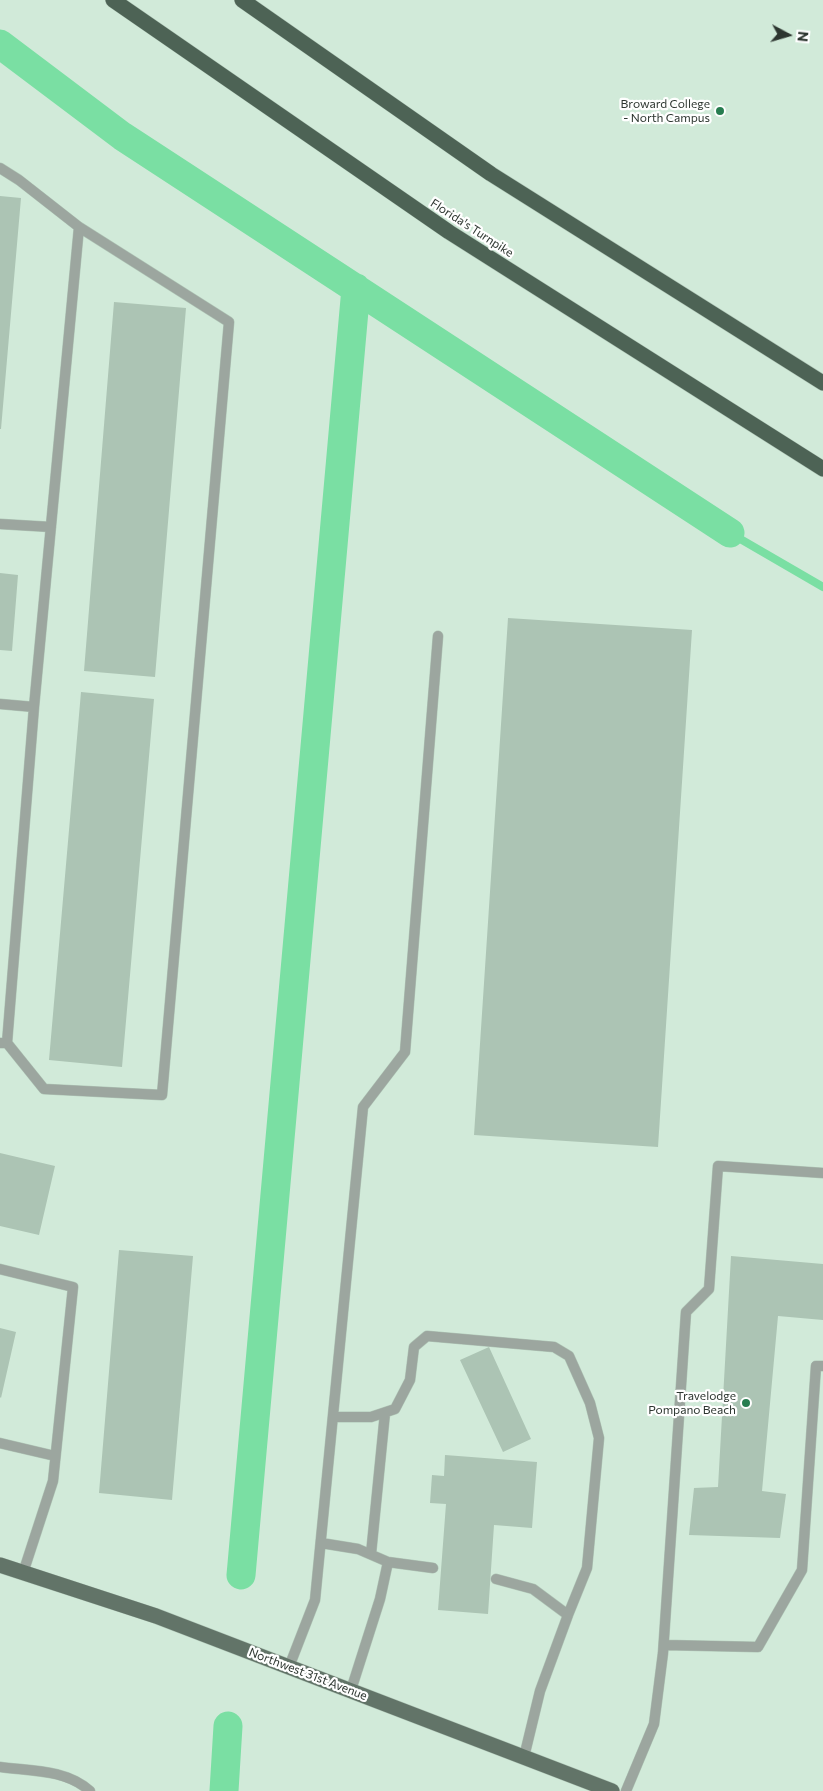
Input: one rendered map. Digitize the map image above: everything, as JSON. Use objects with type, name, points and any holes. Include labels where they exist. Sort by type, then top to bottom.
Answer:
[{"type":"highway","name":"Florida's Turnpike","points":[[113,0],[449,232],[823,469]]},
{"type":"highway","points":[[242,0],[491,174],[823,383]]},
{"type":"main road","name":"Northwest 31st Avenue","points":[[0,1565],[156,1616],[612,1791]]},
{"type":"lane","points":[[0,168],[19,180],[79,227],[229,322],[162,1095],[44,1089],[4,1043],[79,227]]},
{"type":"lane","points":[[0,524],[51,528]]},
{"type":"lane","points":[[289,1667],[315,1600],[363,1107],[405,1052],[438,636]]},
{"type":"lane","points":[[0,704],[34,707]]},
{"type":"lane","points":[[626,1791],[654,1724],[664,1645],[686,1312],[709,1289],[718,1166],[823,1173]]},
{"type":"lane","points":[[0,1270],[73,1287],[53,1480],[23,1573]]},
{"type":"lane","points":[[333,1417],[371,1418],[395,1409],[410,1380],[414,1347],[428,1336],[554,1347],[569,1356],[590,1403],[599,1438],[587,1568],[540,1691],[524,1757]]},
{"type":"lane","points":[[664,1645],[758,1647],[802,1570],[816,1366],[823,1366]]},
{"type":"lane","points":[[371,1554],[385,1413]]},
{"type":"lane","points":[[0,1443],[55,1456]]},
{"type":"lane","points":[[321,1544],[358,1549],[388,1562],[434,1568]]},
{"type":"lane","points":[[351,1690],[380,1599],[388,1562]]},
{"type":"lane","points":[[496,1579],[533,1589],[568,1615]]},
{"type":"lane","points":[[0,1767],[65,1776],[84,1785],[90,1791]]},
{"type":"building","points":[[0,196],[21,198],[1,429],[0,429]]},
{"type":"building","points":[[114,302],[186,308],[155,677],[84,671]]},
{"type":"building","points":[[0,573],[18,575],[12,651],[0,650]]},
{"type":"building","points":[[508,618],[692,630],[658,1147],[474,1135]]},
{"type":"building","points":[[81,692],[154,699],[122,1067],[49,1060]]},
{"type":"building","points":[[0,1153],[55,1166],[39,1235],[0,1226]]},
{"type":"building","points":[[119,1250],[193,1256],[172,1500],[99,1493]]},
{"type":"building","name":"Travelodge Pompano Beach","points":[[731,1256],[823,1264],[823,1320],[778,1316],[762,1491],[786,1494],[780,1538],[689,1535],[694,1488],[718,1487]]},
{"type":"building","points":[[0,1328],[16,1332],[1,1398],[0,1397]]},
{"type":"building","points":[[489,1347],[531,1439],[503,1452],[460,1360]]},
{"type":"building","points":[[445,1455],[537,1462],[532,1528],[494,1525],[488,1614],[438,1610],[446,1504],[430,1503],[432,1475],[444,1476]]},
{"type":"waterway","points":[[0,44],[122,136],[730,533]]},
{"type":"waterway","points":[[241,1575],[356,288]]},
{"type":"waterway","points":[[730,533],[823,587]]},
{"type":"waterway","points":[[224,1791],[228,1726]]},
{"type":"place","name":"Broward College - North Campus","points":[[720,111]]},
{"type":"place","name":"Travelodge Pompano Beach","points":[[746,1403]]}]
